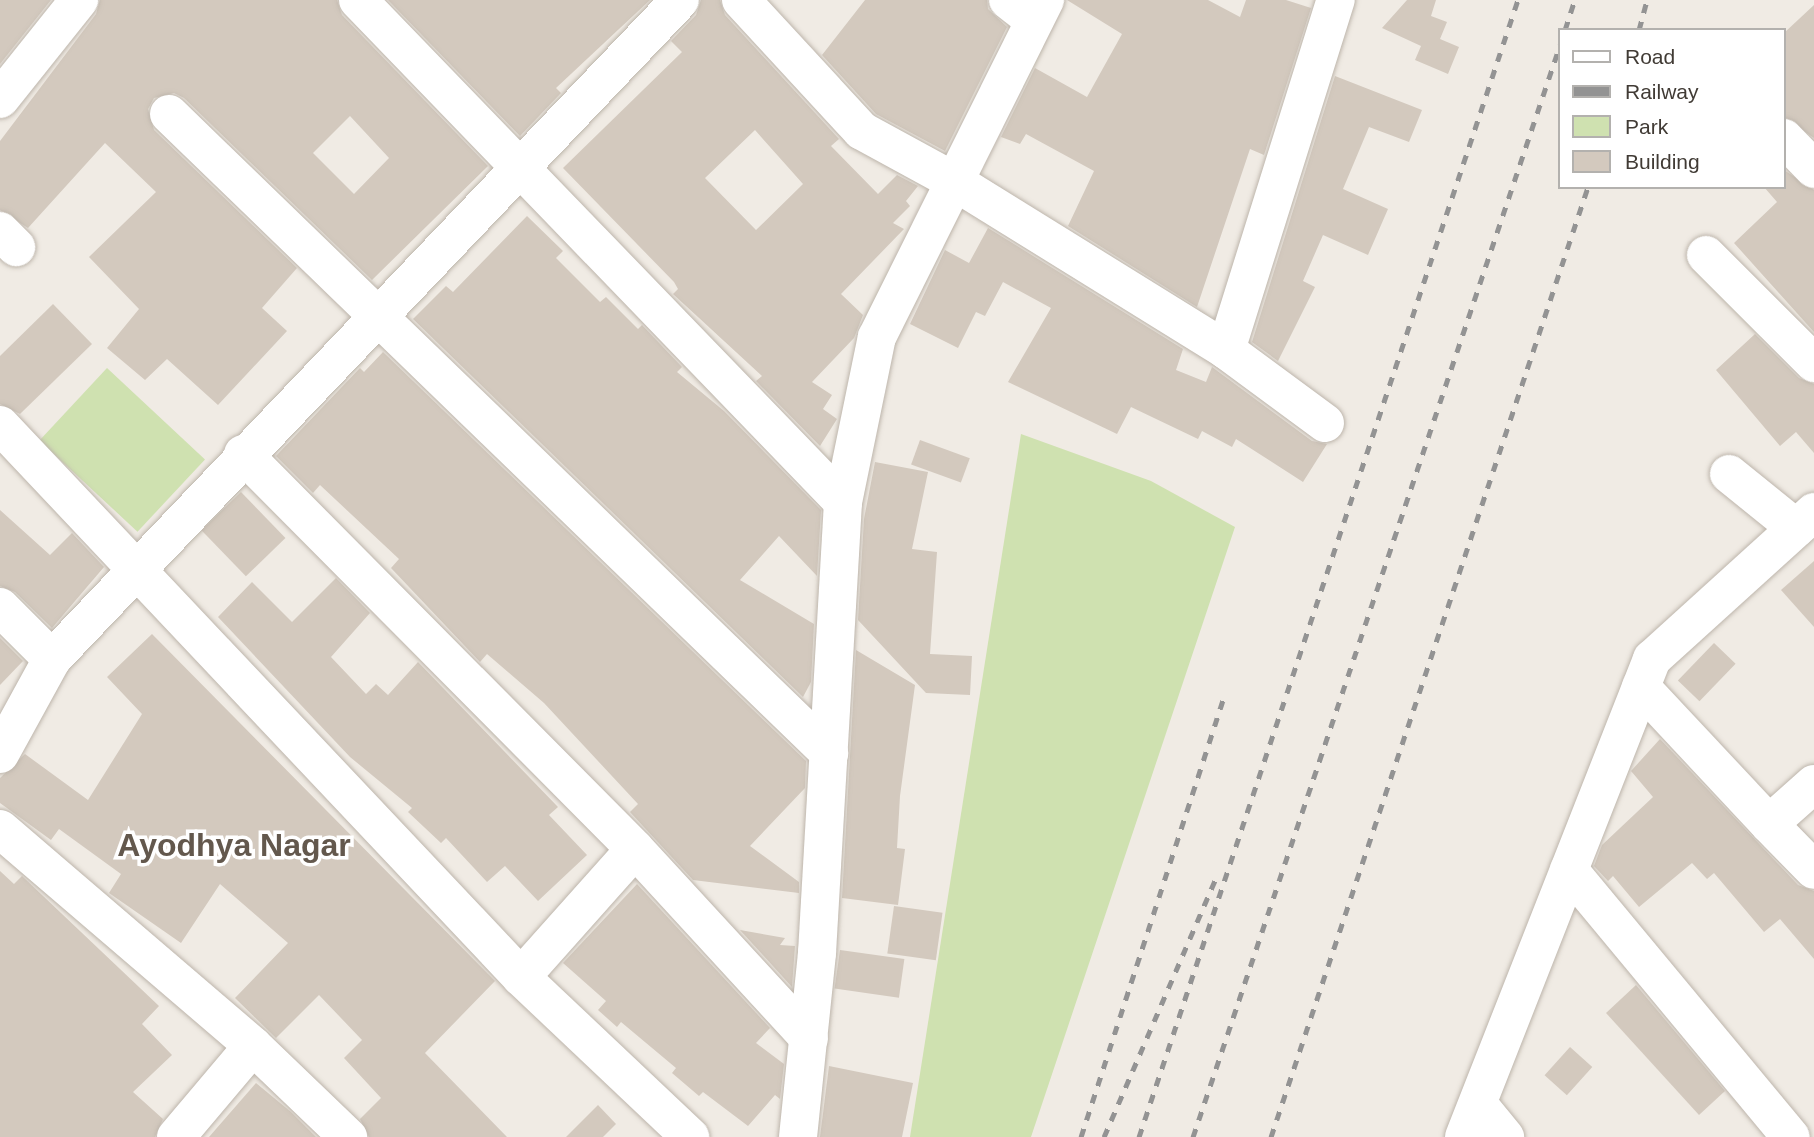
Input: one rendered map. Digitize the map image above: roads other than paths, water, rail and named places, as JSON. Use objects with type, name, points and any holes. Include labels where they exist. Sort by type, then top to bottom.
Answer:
[{"type":"street","points":[[0,99],[79,0]]},
{"type":"street","points":[[358,0],[523,166],[843,502]]},
{"type":"street","points":[[0,754],[52,659],[136,566],[680,0]]},
{"type":"street","points":[[741,0],[862,131],[952,180],[1226,350],[1325,423]]},
{"type":"street","points":[[1226,350],[1336,0]]},
{"type":"street","points":[[798,1137],[809,1038],[843,502],[877,337],[952,180],[1029,7]]},
{"type":"street","points":[[169,114],[829,753]]},
{"type":"street","points":[[1786,140],[1814,169]]},
{"type":"street","points":[[1706,255],[1814,363]]},
{"type":"street","points":[[0,425],[136,566],[521,977],[690,1137]]},
{"type":"street","points":[[243,454],[635,849],[809,1038]]},
{"type":"street","points":[[1505,1137],[1471,1121],[1652,659],[1805,520],[1729,474]]},
{"type":"street","points":[[0,607],[52,659]]},
{"type":"street","points":[[1641,687],[1814,870]]},
{"type":"street","points":[[1769,824],[1814,783]]},
{"type":"street","points":[[0,829],[253,1046],[348,1137]]},
{"type":"street","points":[[521,977],[635,849]]},
{"type":"street","points":[[1569,870],[1791,1137]]},
{"type":"street","points":[[176,1137],[253,1046]]},
{"type":"railway","points":[[1139,1137],[1518,0]]},
{"type":"railway","points":[[1566,28],[1575,0]]},
{"type":"railway","points":[[1640,28],[1647,0]]},
{"type":"railway","points":[[1193,1137],[1559,48]]},
{"type":"railway","points":[[1271,1137],[1587,189]]},
{"type":"railway","points":[[1081,1137],[1225,693]]},
{"type":"railway","points":[[1104,1137],[1217,876]]},
{"type":"district","name":"Ayodhya Nagar","points":[[234,845]]}]
